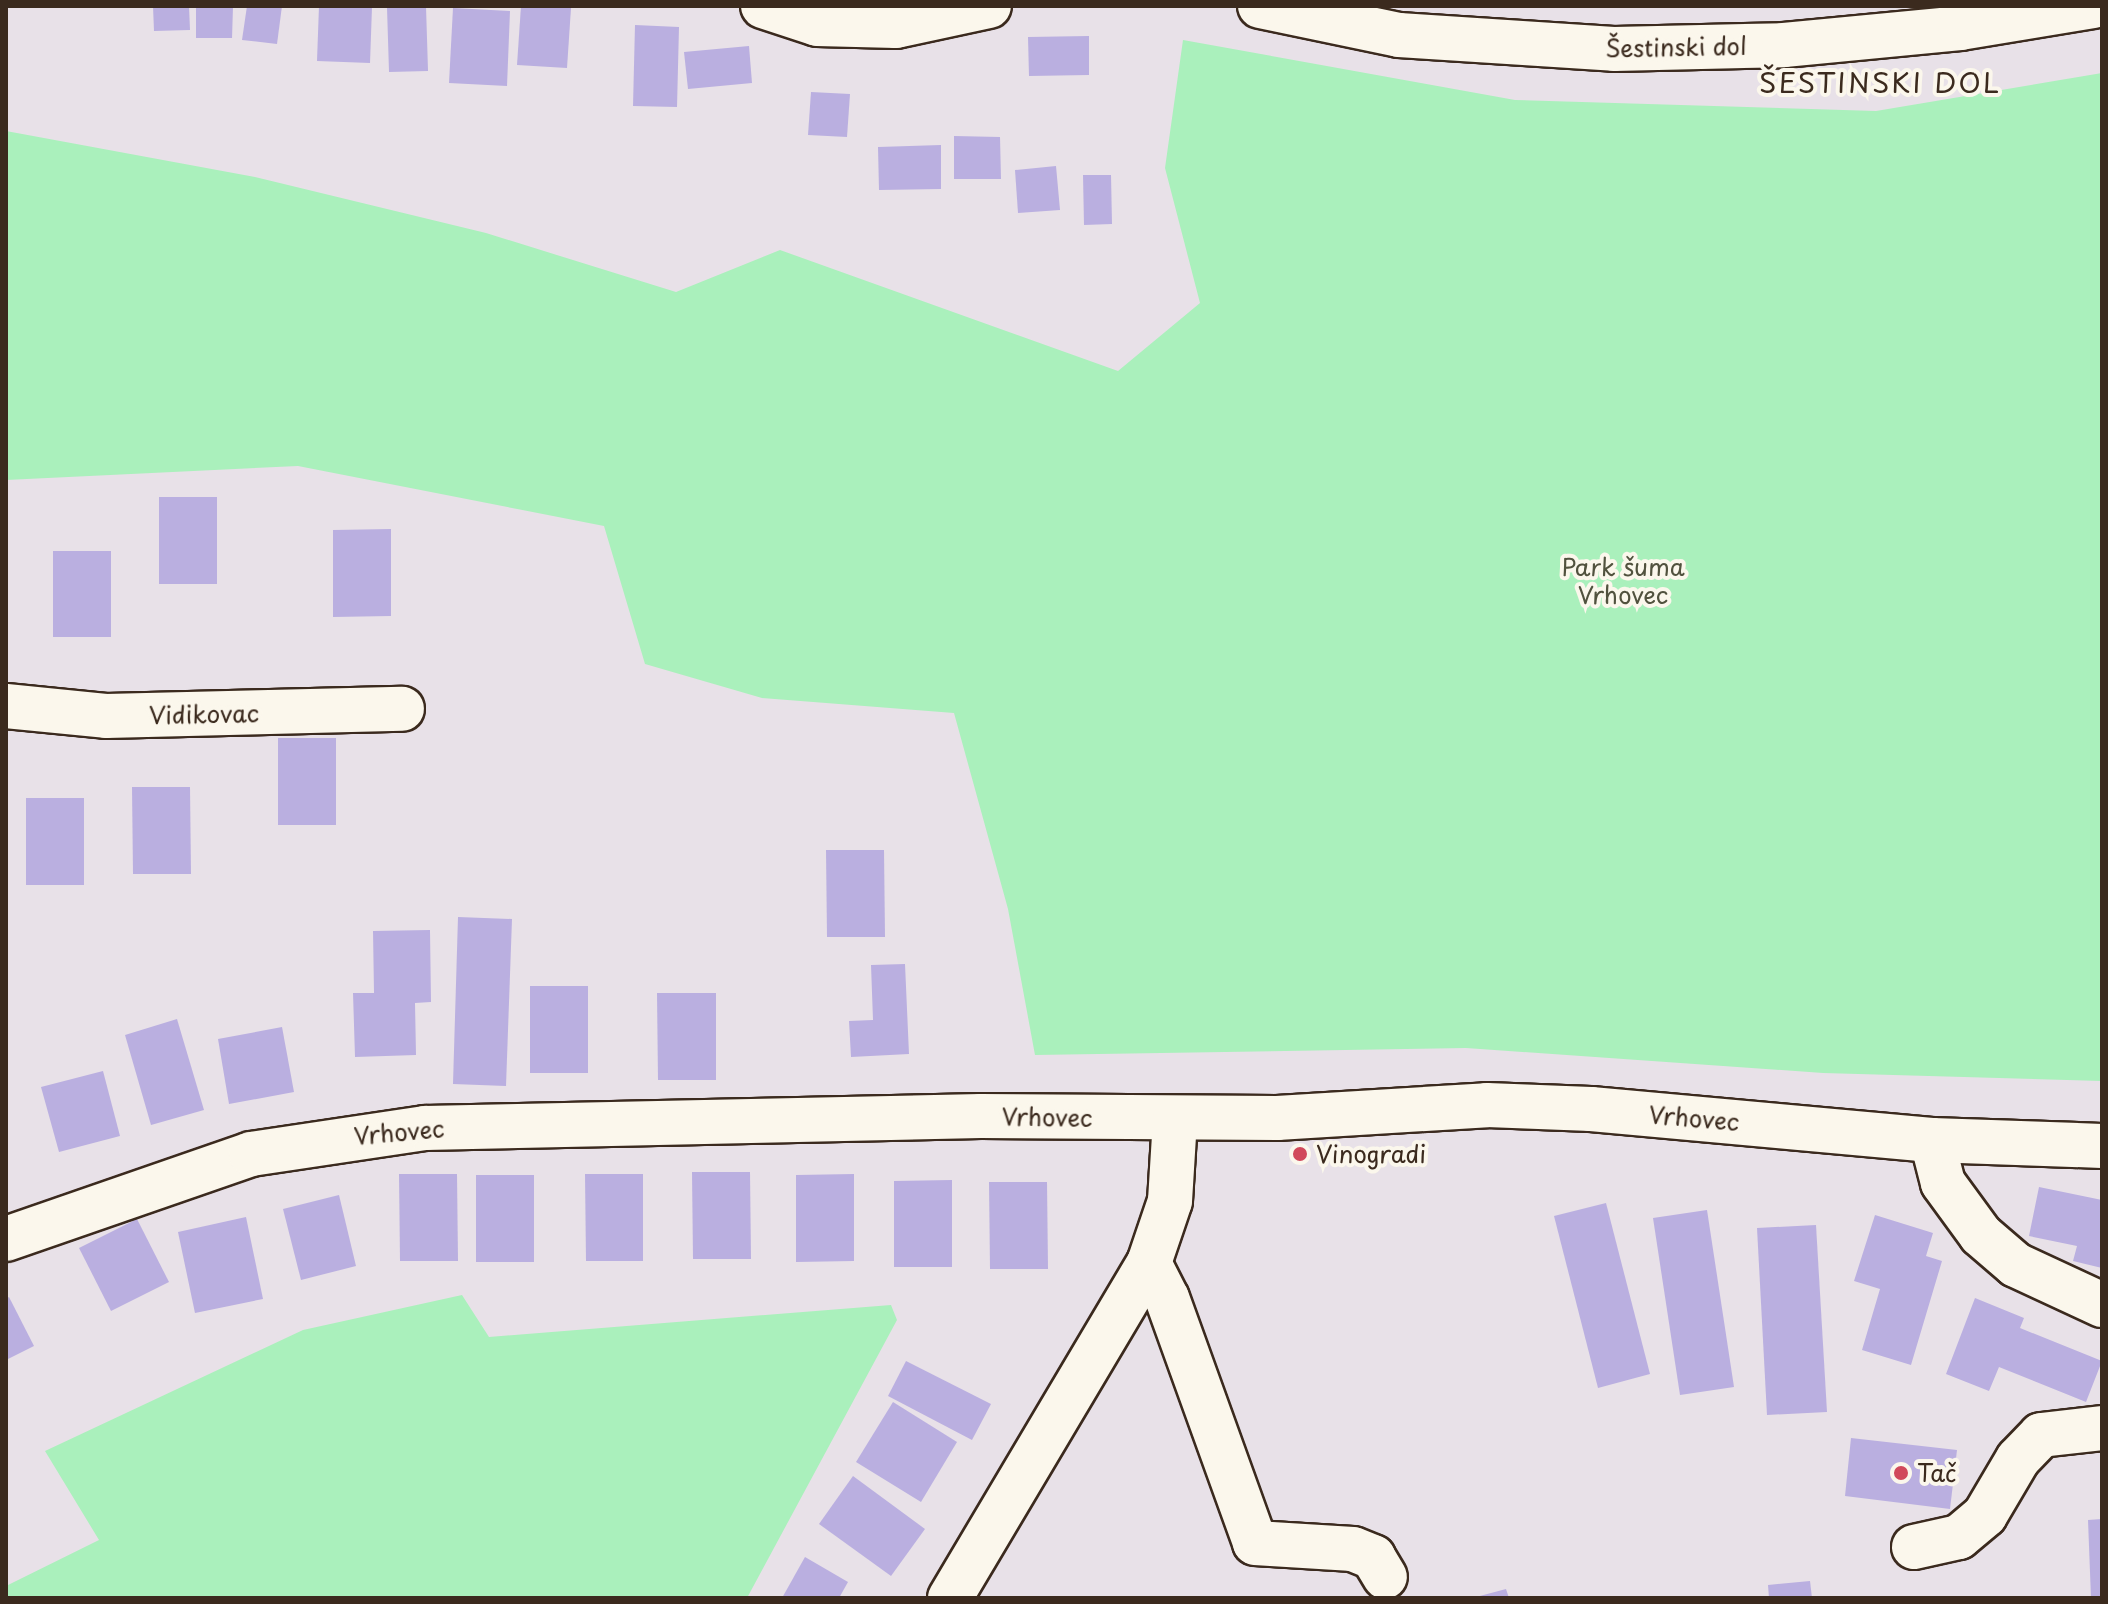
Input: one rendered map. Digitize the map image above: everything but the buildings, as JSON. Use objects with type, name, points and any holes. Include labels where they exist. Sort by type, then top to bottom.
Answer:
[{"type":"street","points":[[763,6],[817,24],[896,26],[989,6]]},
{"type":"street","name":"Šestinski dol","points":[[1260,6],[1399,35],[1614,49],[1784,45],[1960,28],[2093,6]]},
{"type":"street","name":"Vidikovac","points":[[6,706],[106,716],[402,709]]},
{"type":"street","name":"Vrhovec","points":[[6,1239],[251,1154],[425,1128],[981,1116],[1175,1120],[1487,1105],[1591,1109],[1932,1140],[2102,1146]]},
{"type":"street","points":[[950,1598],[1149,1263],[1170,1201],[1175,1120]]},
{"type":"street","points":[[1932,1140],[1943,1183],[1981,1235],[2016,1265],[2102,1305]]},
{"type":"street","points":[[1149,1263],[1167,1298],[1255,1543],[1353,1549],[1373,1557],[1385,1577]]},
{"type":"street","points":[[1914,1547],[1959,1537],[1985,1515],[2018,1459],[2041,1435],[2102,1428]]},
{"type":"green space","name":"Park šuma Vrhovec","points":[[1183,40],[1515,100],[1876,111],[2102,73],[2102,1081],[1823,1073],[1466,1048],[1035,1055],[1008,909],[954,713],[762,698],[645,664],[604,526],[298,466],[6,480],[6,131],[255,177],[486,233],[676,292],[780,250],[1118,371],[1200,303],[1165,168]]},
{"type":"green space","points":[[462,1295],[489,1337],[891,1305],[897,1320],[747,1598],[6,1598],[6,1586],[99,1540],[45,1451],[303,1330]]},
{"type":"place","name":"Vinogradi","points":[[1300,1154]]},
{"type":"place","name":"Tač","points":[[1901,1473]]},
{"type":"district","name":"ŠESTINSKI DOL","points":[[1880,82]]}]
